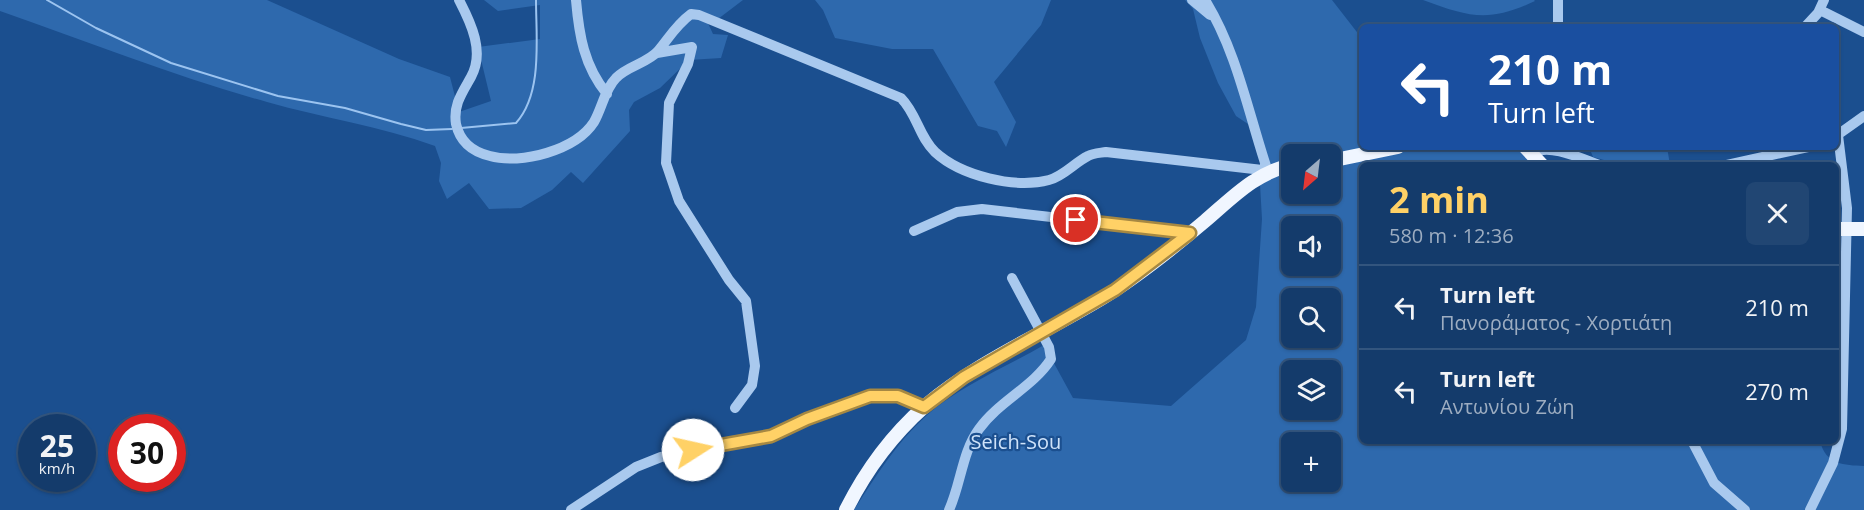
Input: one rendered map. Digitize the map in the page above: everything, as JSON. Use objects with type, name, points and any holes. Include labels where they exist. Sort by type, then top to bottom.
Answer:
[{"type":"main road","points":[[1341,158],[1382,150]]},
{"type":"main road","points":[[1529,150],[1539,162]]},
{"type":"main road","points":[[846,510],[877,458],[924,407],[964,377],[1115,290],[1190,233],[1242,189],[1271,171],[1281,168]]},
{"type":"main road","points":[[1841,229],[1864,229]]},
{"type":"street","points":[[459,0],[475,36],[476,54],[472,76],[457,102],[456,121],[463,140],[471,149],[494,157],[506,158],[538,153],[573,141],[592,124],[616,76],[657,53],[692,47],[688,64],[669,103],[666,163],[679,201],[729,280],[746,301],[754,366],[752,385],[735,408]]},
{"type":"street","points":[[576,0],[579,35],[589,67],[608,94]]},
{"type":"street","points":[[1192,0],[1217,22]]},
{"type":"street","points":[[1205,0],[1236,64],[1251,123],[1267,169],[1271,171]]},
{"type":"street","points":[[1558,0],[1558,24]]},
{"type":"street","points":[[1807,24],[1822,5],[1864,32]]},
{"type":"street","points":[[657,53],[684,19],[691,14],[699,15],[901,98],[912,109],[926,142],[936,154],[957,166],[985,177],[1022,183],[1050,180],[1089,155],[1106,152],[1271,171]]},
{"type":"street","points":[[1839,135],[1864,116]]},
{"type":"street","points":[[1550,150],[1589,162]]},
{"type":"street","points":[[1740,162],[1794,150]]},
{"type":"street","points":[[1839,150],[1847,208],[1841,229],[1842,429],[1839,440]]},
{"type":"street","points":[[914,231],[957,212],[982,209],[1190,233]]},
{"type":"street","points":[[949,510],[957,491],[969,443],[991,414],[1033,381],[1051,359],[1049,347],[1012,278]]},
{"type":"street","points":[[571,510],[636,467],[662,457],[771,436],[807,419],[870,396],[898,396],[924,407]]},
{"type":"street","points":[[1694,444],[1714,483],[1745,510]]},
{"type":"street","points":[[1810,510],[1833,463],[1838,444]]},
{"type":"green space","points":[[0,0],[267,0],[399,59],[450,77],[459,112],[491,101],[478,47],[540,39],[540,5],[498,11],[484,0],[743,0],[718,19],[706,19],[713,34],[728,35],[721,58],[689,60],[660,88],[634,102],[629,110],[630,131],[583,183],[571,172],[552,190],[521,208],[489,209],[469,183],[447,199],[439,181],[441,163],[435,146],[393,133],[288,108],[166,70],[0,11]]},
{"type":"green space","points":[[815,0],[1051,0],[1041,25],[994,82],[1016,122],[1006,147],[997,131],[978,126],[933,49],[892,49],[835,38],[823,10]]},
{"type":"green space","name":"Seich-Sou","points":[[1185,0],[1332,0],[1359,35],[1359,150],[1528,150],[1532,162],[1359,162],[1359,444],[1821,444],[1831,459],[1843,464],[1864,466],[1864,510],[854,510],[896,449],[926,416],[953,395],[1044,345],[1073,398],[1171,406],[1246,340],[1256,307],[1262,219],[1260,184],[1267,162],[1257,130],[1236,116],[1218,83],[1200,38],[1193,9]]},
{"type":"green space","points":[[1423,0],[1535,1],[1505,13],[1479,15],[1467,14]]},
{"type":"green space","points":[[1590,150],[1668,150],[1670,162],[1611,162],[1593,157]]},
{"type":"waterway","points":[[47,0],[96,28],[171,63],[278,96],[345,108],[426,130],[452,129]]},
{"type":"waterway","points":[[461,128],[516,123],[525,111],[531,96],[536,64],[536,0]]},
{"type":"route","points":[[693,450],[771,436],[807,419],[870,396],[898,396],[914,400],[924,407],[964,377],[1115,290],[1190,233],[1076,220]]}]
